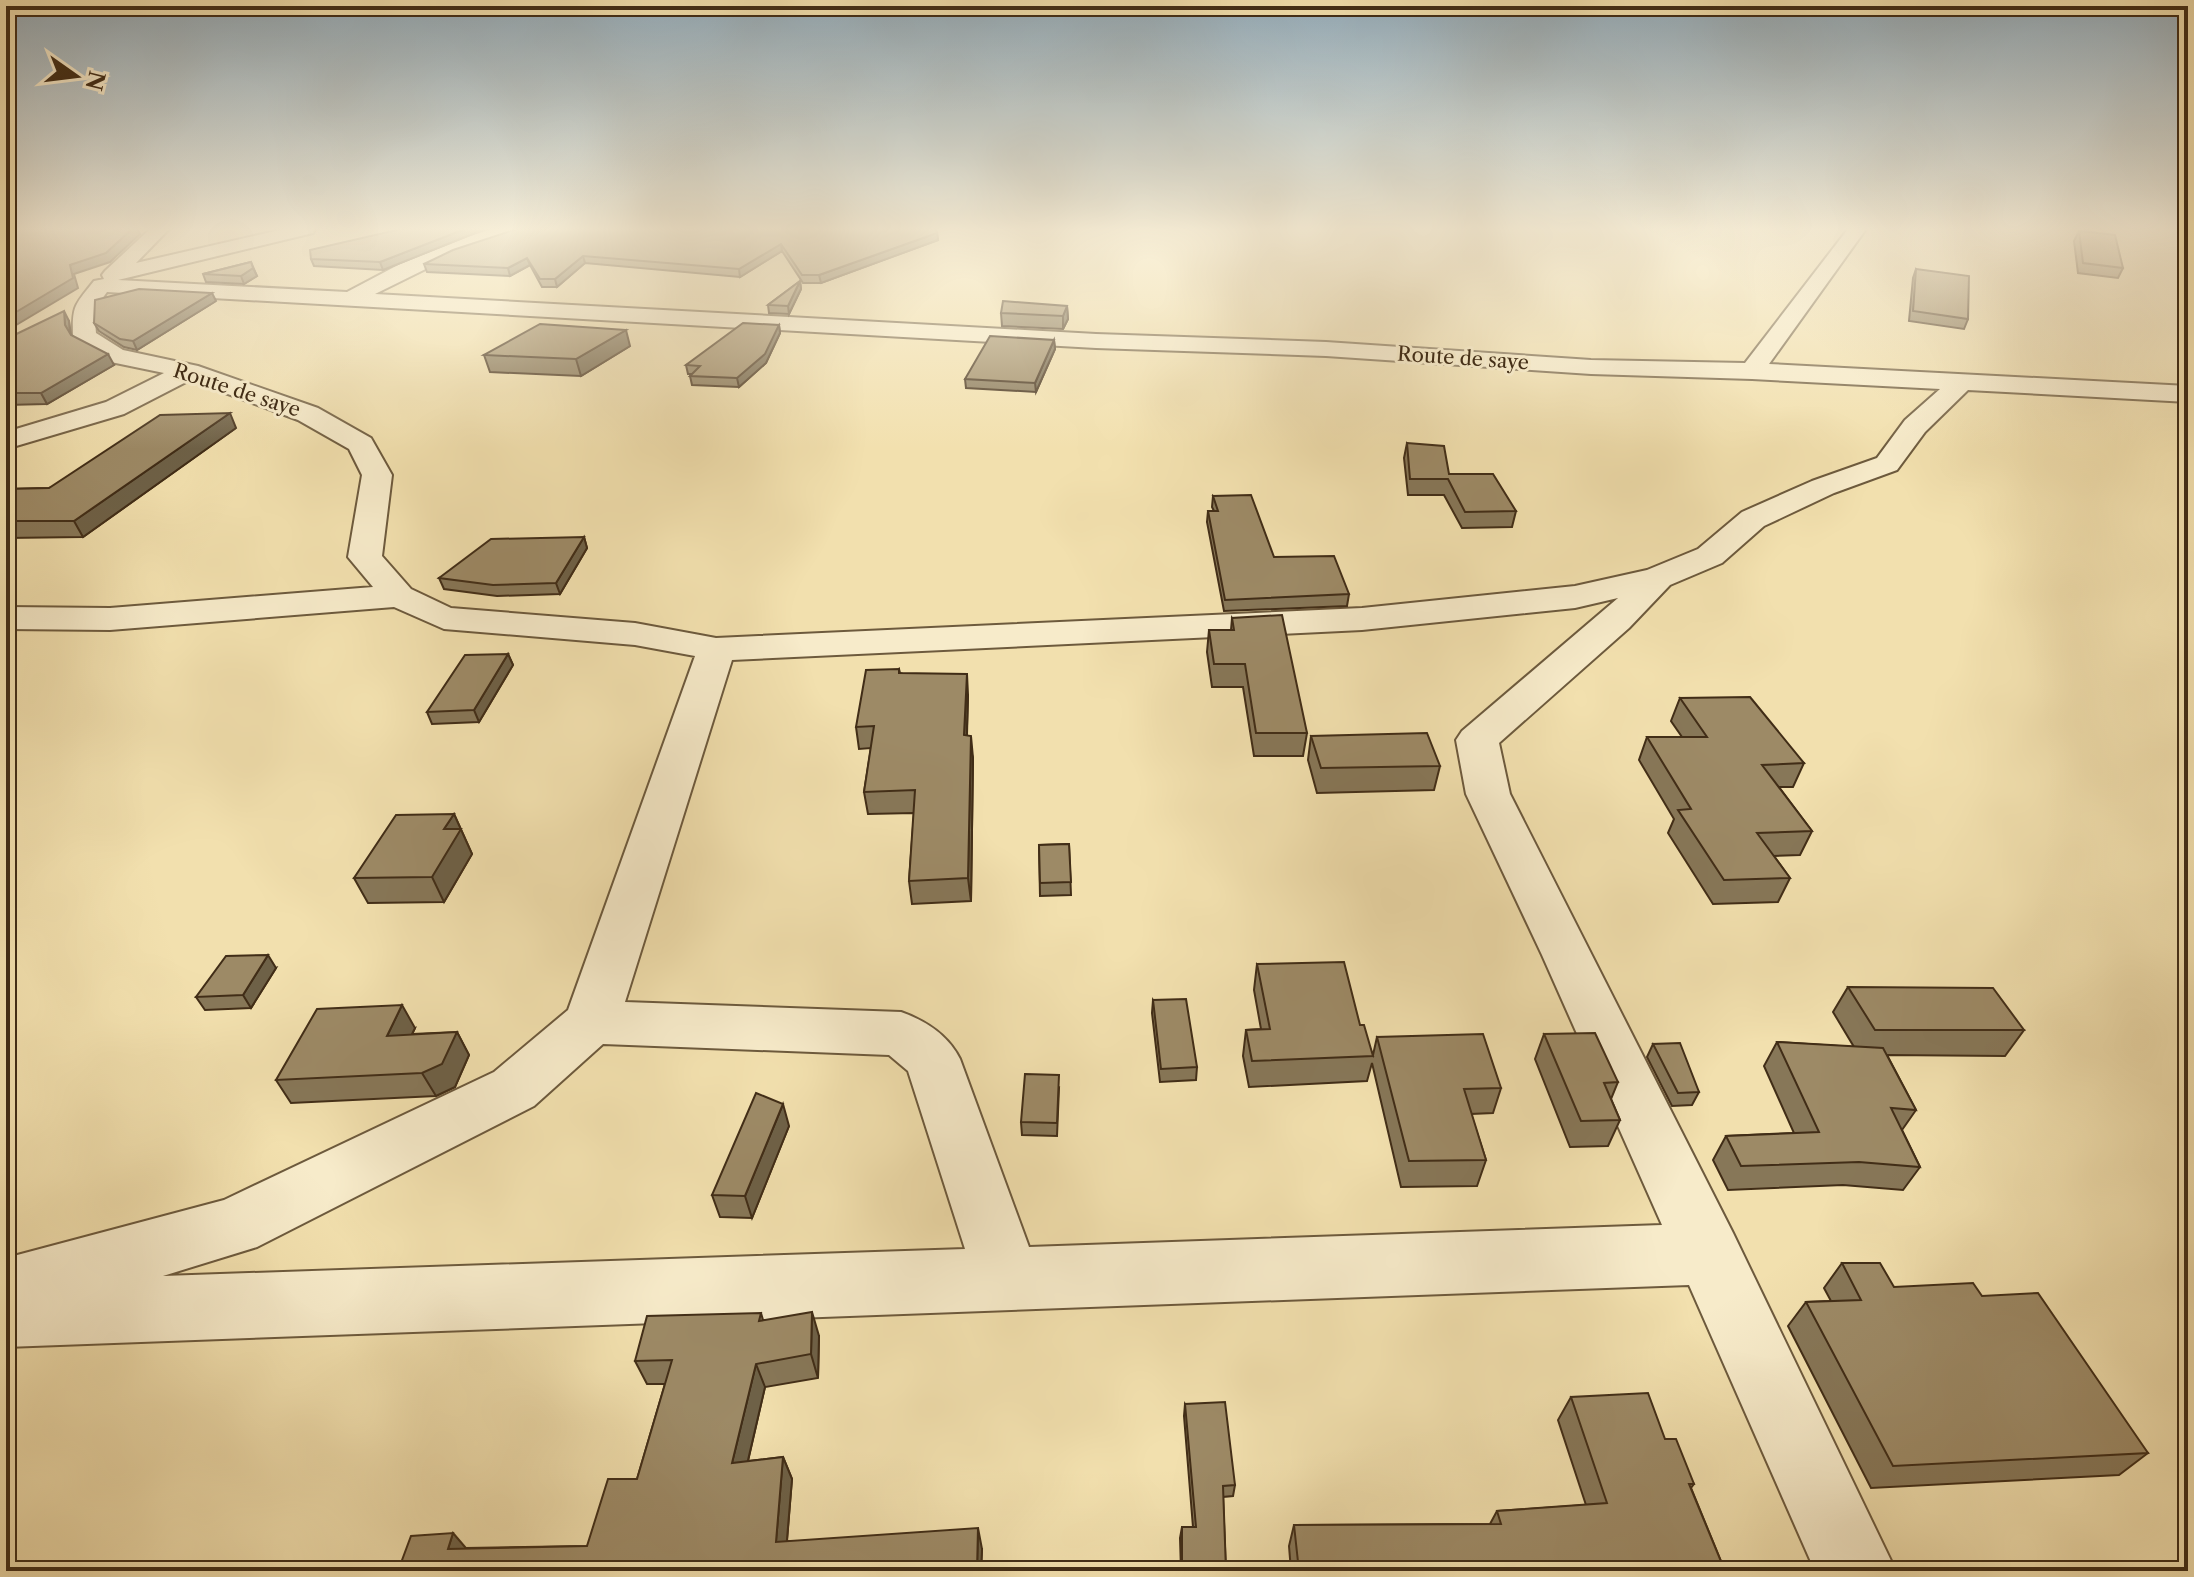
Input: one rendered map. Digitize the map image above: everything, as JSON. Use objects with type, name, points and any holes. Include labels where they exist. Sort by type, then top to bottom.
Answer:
[{"type":"street","points":[[63,312],[76,303]]},
{"type":"street","name":"Route de saye","points":[[89,303],[83,310],[85,336],[115,356],[189,371],[308,414],[361,444],[377,475],[365,557],[399,596],[444,618],[635,634],[716,649],[1362,619],[1575,597],[1658,578]]},
{"type":"street","name":"Route de saye","points":[[396,303],[1096,341],[1326,349],[1591,367],[1752,371],[2188,394]]},
{"type":"street","points":[[1752,371],[1803,303]]},
{"type":"street","points":[[6,441],[115,408],[189,371]]},
{"type":"street","points":[[1856,1571],[1710,1254],[1488,794],[1477,740],[1616,620],[1658,578],[1710,556],[1753,519],[1823,487],[1887,464],[1915,426],[1961,383]]},
{"type":"street","points":[[6,618],[110,619],[399,596]]},
{"type":"street","points":[[6,1290],[234,1226],[514,1089],[591,1022],[716,649]]},
{"type":"street","points":[[591,1022],[901,1034],[932,1059],[1008,1279]]},
{"type":"street","points":[[6,1314],[1710,1254]]},
{"type":"building","points":[[6,303],[32,303],[6,318]]},
{"type":"building","points":[[95,303],[196,303],[133,341],[120,339],[94,323]]},
{"type":"building","points":[[771,303],[790,303],[788,306],[768,305]]},
{"type":"building","points":[[1003,303],[1067,306],[1063,316],[1001,313]]},
{"type":"building","points":[[1914,303],[1968,303],[1968,319],[1913,311]]},
{"type":"building","points":[[64,311],[65,325],[71,335],[108,354],[41,393],[6,393],[6,339]]},
{"type":"building","points":[[743,323],[779,325],[765,354],[737,378],[690,376],[700,366],[686,365]]},
{"type":"building","points":[[540,324],[626,330],[576,359],[484,355]]},
{"type":"building","points":[[990,336],[1054,340],[1035,383],[965,379]]},
{"type":"building","points":[[230,413],[74,521],[6,521],[6,489],[49,488],[160,415]]},
{"type":"building","points":[[1407,443],[1444,446],[1449,474],[1493,474],[1516,511],[1465,512],[1448,479],[1410,479]]},
{"type":"building","points":[[1251,495],[1274,557],[1334,556],[1349,594],[1225,600],[1208,511],[1218,511],[1213,496]]},
{"type":"building","points":[[584,537],[556,583],[493,585],[439,578],[491,539]]},
{"type":"building","points":[[1282,615],[1307,733],[1256,733],[1245,664],[1214,664],[1209,630],[1234,630],[1232,618]]},
{"type":"building","points":[[508,654],[474,710],[427,712],[465,655]]},
{"type":"building","points":[[899,669],[899,673],[967,674],[964,735],[971,736],[968,878],[909,881],[915,790],[864,792],[874,726],[856,727],[866,670]]},
{"type":"building","points":[[1750,697],[1804,763],[1762,765],[1812,831],[1757,833],[1790,878],[1724,880],[1678,810],[1691,809],[1647,737],[1707,737],[1680,698]]},
{"type":"building","points":[[1427,733],[1440,766],[1321,768],[1311,736]]},
{"type":"building","points":[[454,814],[444,829],[461,829],[432,877],[354,878],[396,815]]},
{"type":"building","points":[[1069,844],[1071,882],[1040,883],[1039,845]]},
{"type":"building","points":[[268,955],[243,995],[196,997],[226,956]]},
{"type":"building","points":[[1344,962],[1360,1025],[1364,1025],[1373,1056],[1252,1061],[1246,1030],[1270,1029],[1257,964]]},
{"type":"building","points":[[1848,987],[1993,988],[2024,1030],[1875,1030]]},
{"type":"building","points":[[1186,999],[1197,1067],[1161,1069],[1153,1000]]},
{"type":"building","points":[[402,1005],[387,1036],[457,1032],[442,1064],[422,1073],[276,1080],[317,1009]]},
{"type":"building","points":[[1595,1033],[1618,1082],[1604,1083],[1620,1120],[1581,1121],[1544,1034]]},
{"type":"building","points":[[1483,1034],[1501,1088],[1464,1089],[1486,1160],[1409,1161],[1377,1037]]},
{"type":"building","points":[[1777,1042],[1883,1048],[1916,1110],[1891,1108],[1920,1167],[1859,1162],[1741,1166],[1726,1136],[1819,1132]]},
{"type":"building","points":[[1680,1043],[1699,1092],[1678,1093],[1653,1044]]},
{"type":"building","points":[[1025,1074],[1059,1075],[1057,1123],[1021,1122]]},
{"type":"building","points":[[756,1093],[783,1104],[745,1196],[712,1195]]},
{"type":"building","points":[[1842,1263],[1880,1263],[1894,1287],[1973,1283],[1982,1296],[2038,1293],[2148,1453],[1893,1466],[1806,1302],[1861,1300]]},
{"type":"building","points":[[812,1312],[811,1354],[756,1364],[732,1463],[783,1457],[776,1542],[978,1528],[977,1571],[398,1571],[411,1536],[453,1533],[448,1549],[587,1546],[608,1479],[637,1479],[672,1360],[635,1361],[647,1316],[761,1313],[759,1321]]},
{"type":"building","points":[[1648,1393],[1665,1439],[1676,1439],[1694,1484],[1689,1484],[1725,1571],[1299,1571],[1294,1525],[1501,1524],[1497,1511],[1607,1503],[1571,1397]]},
{"type":"building","points":[[1225,1402],[1235,1485],[1223,1486],[1226,1571],[1182,1571],[1182,1527],[1196,1527],[1185,1404]]}]
